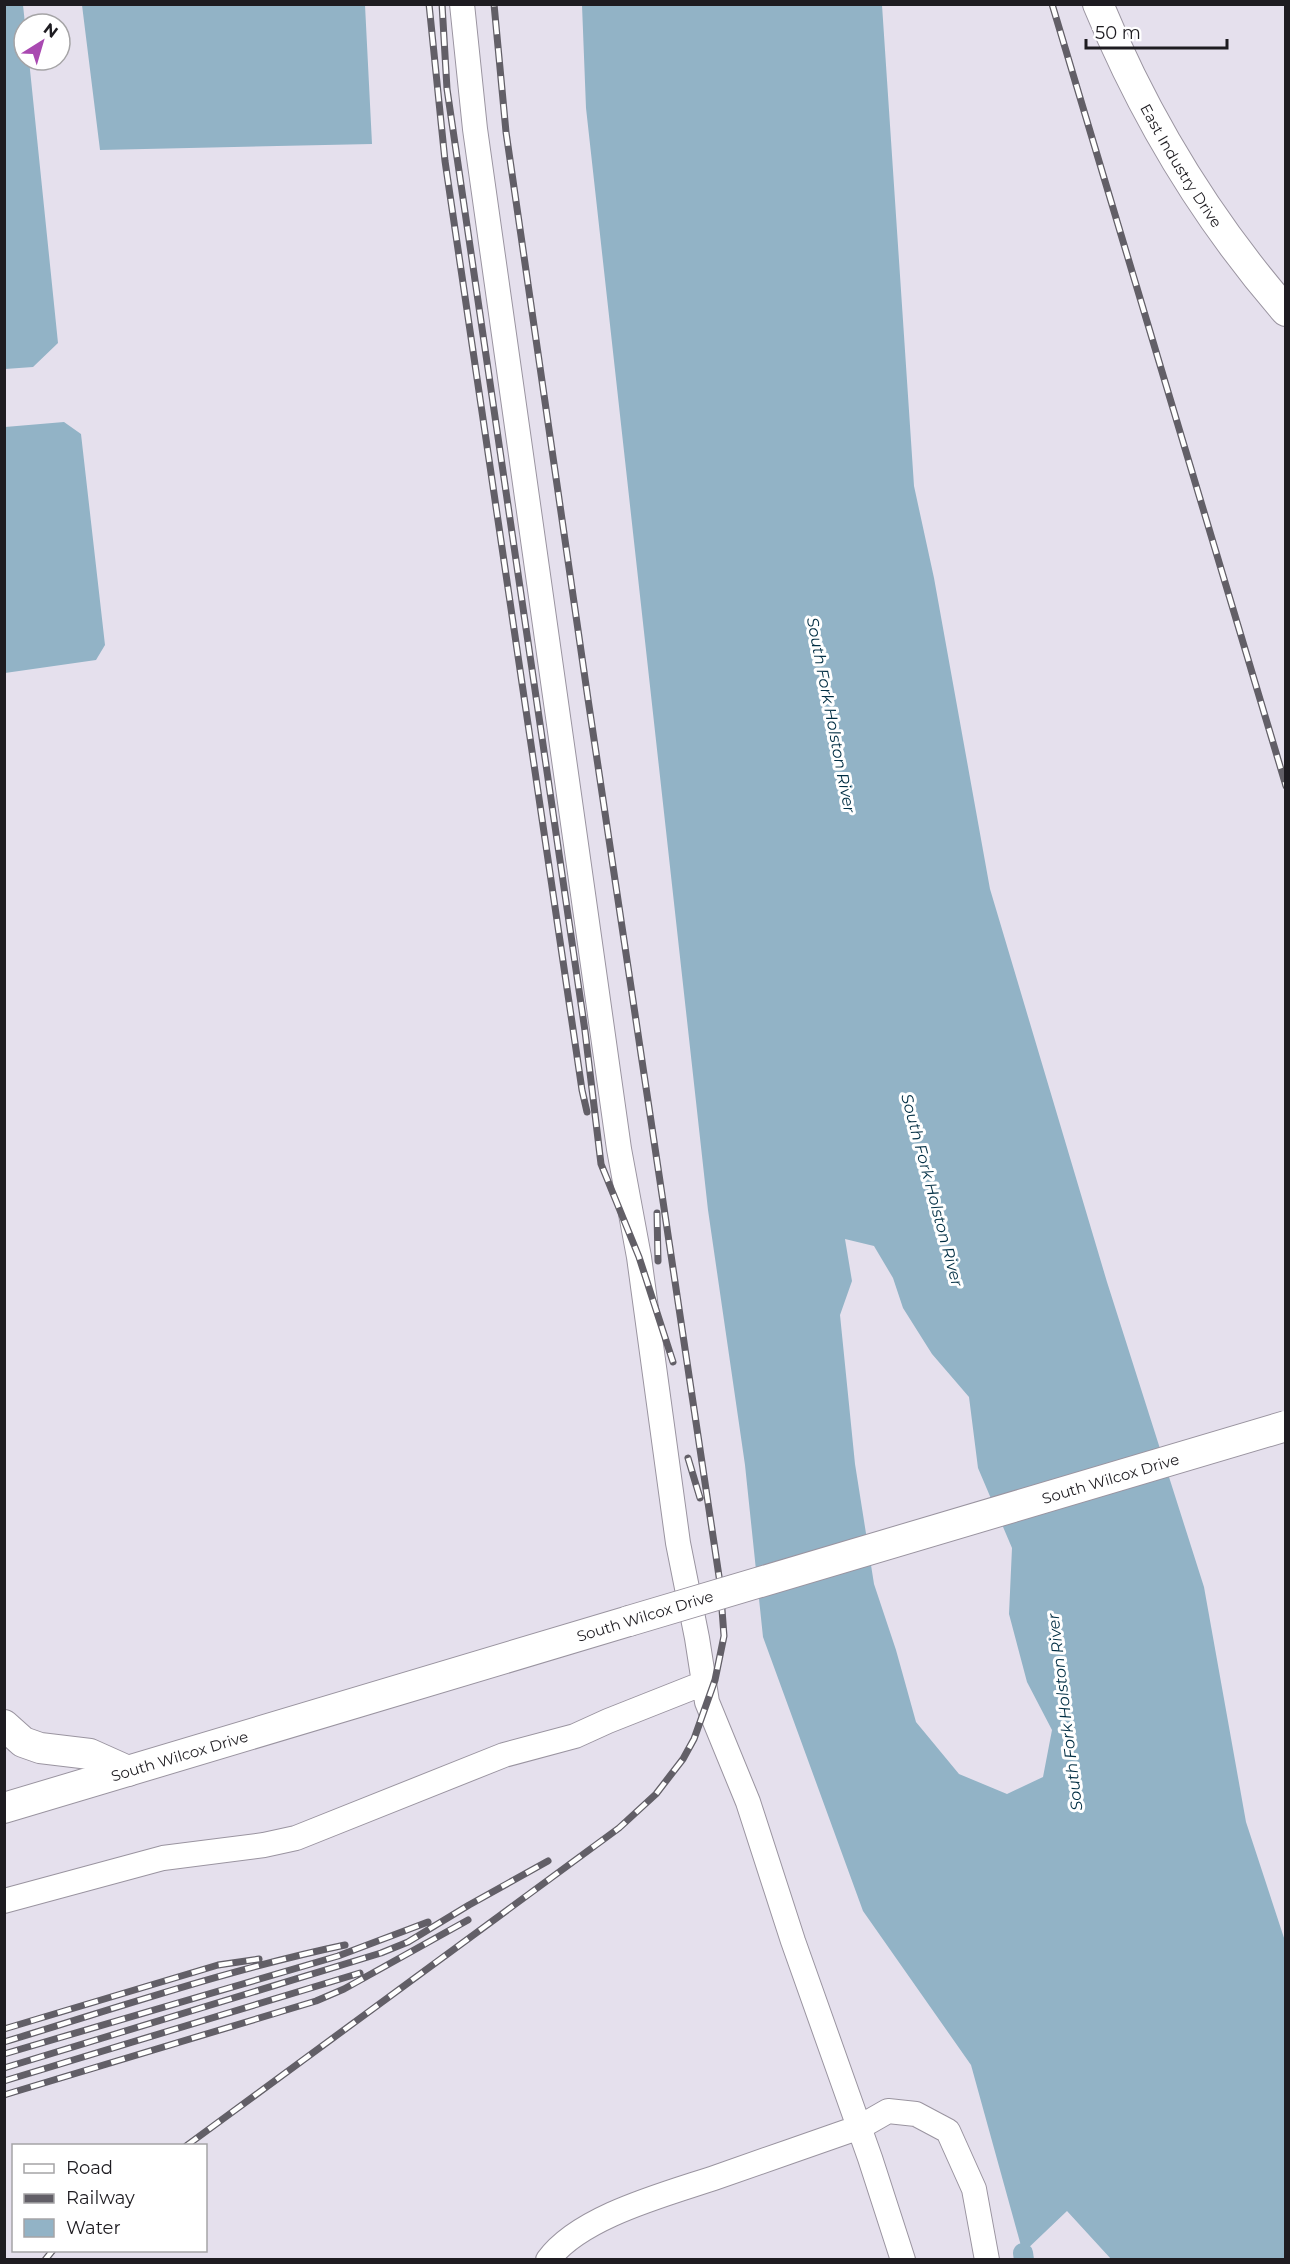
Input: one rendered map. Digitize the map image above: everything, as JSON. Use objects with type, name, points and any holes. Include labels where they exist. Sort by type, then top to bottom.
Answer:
[{"type":"main road","name":"East Industry Drive","points":[[1098,4],[1120,58],[1148,115],[1181,169],[1222,231],[1286,311]]},
{"type":"main road","name":"South Wilcox Drive","points":[[4,1808],[1286,1426]]},
{"type":"main road","points":[[4,1725],[22,1742],[71,1753],[90,1754],[128,1771]]},
{"type":"lane","points":[[462,4],[475,129],[619,1149],[639,1257],[678,1543],[707,1702],[748,1802],[793,1941],[860,2127],[903,2259]]},
{"type":"lane","points":[[4,1901],[163,1858],[264,1845],[296,1838],[504,1755],[575,1736],[608,1720],[704,1683]]},
{"type":"lane","points":[[548,2259],[557,2247],[572,2236],[626,2208],[860,2127],[888,2111],[916,2114],[948,2131],[974,2190],[987,2259]]},
{"type":"water","points":[[5,4],[23,5],[24,12],[12,12],[12,72],[30,72],[58,343],[33,367],[5,369]]},
{"type":"water","points":[[82,5],[365,5],[372,144],[100,150]]},
{"type":"water","name":"South Fork Holston River","points":[[582,5],[882,5],[914,486],[934,578],[990,889],[1107,1282],[1204,1587],[1246,1822],[1285,1941],[1285,2259],[1111,2259],[1067,2211],[1023,2253],[971,2065],[863,1911],[763,1637],[745,1465],[708,1210],[586,108]],"holes":[[[845,1239],[874,1246],[893,1278],[903,1308],[932,1354],[969,1397],[978,1468],[1012,1548],[1009,1614],[1027,1682],[1052,1730],[1043,1777],[1007,1794],[959,1774],[916,1722],[896,1650],[874,1584],[855,1464],[840,1315],[852,1281]]]},
{"type":"water","points":[[64,422],[81,434],[105,645],[96,660],[5,673],[5,427]]},
{"type":"waterway","points":[[1023,2253],[1024,2260]]},
{"type":"railway","points":[[429,4],[445,161],[587,1112]]},
{"type":"railway","points":[[442,4],[447,89],[585,1031],[601,1164],[639,1257],[673,1362]]},
{"type":"railway","points":[[189,2144],[619,1828],[656,1794],[683,1759],[694,1739],[715,1680],[724,1636],[720,1583],[506,132],[494,4]]},
{"type":"railway","points":[[1052,4],[1286,786]]},
{"type":"railway","points":[[657,1213],[658,1261]]},
{"type":"railway","points":[[688,1458],[700,1498]]},
{"type":"railway","points":[[4,2068],[381,1953],[408,1942],[548,1861]]},
{"type":"railway","points":[[4,2095],[316,2001],[344,1989],[468,1920]]},
{"type":"railway","points":[[4,2054],[338,1956],[428,1922]]},
{"type":"railway","points":[[4,2042],[216,1977],[345,1945]]},
{"type":"railway","points":[[4,2029],[218,1965],[259,1959]]},
{"type":"railway","points":[[4,2081],[360,1973]]},
{"type":"railway","points":[[45,2260],[51,2252]]}]
